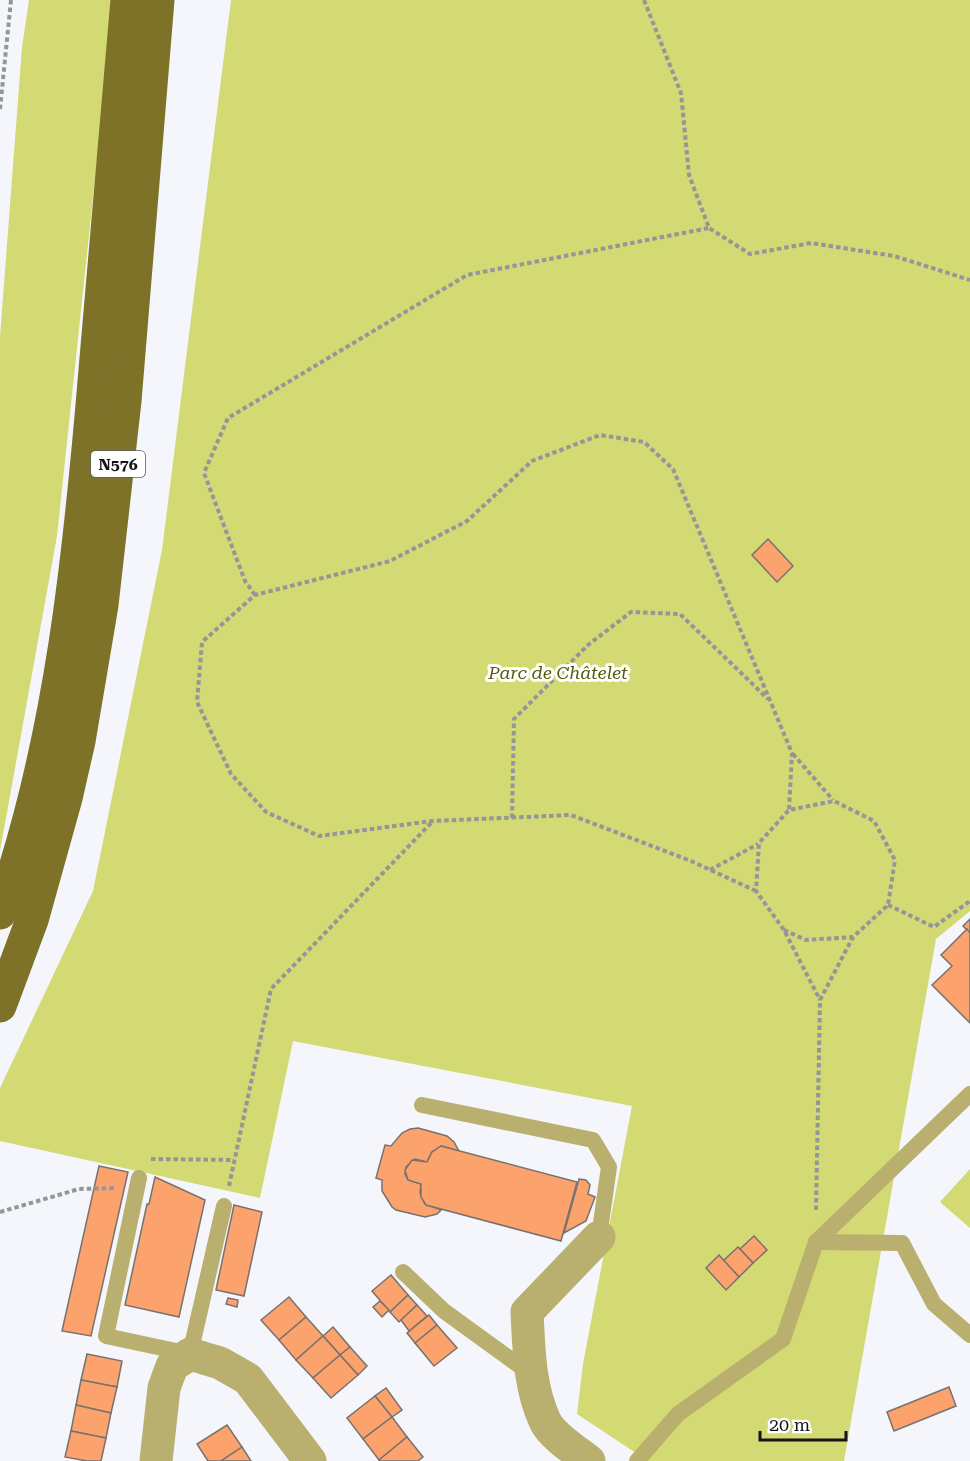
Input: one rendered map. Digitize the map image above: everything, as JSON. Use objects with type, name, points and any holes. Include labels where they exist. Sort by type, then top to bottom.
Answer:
[{"type":"main road","name":"N576","points":[[0,1006],[11,914],[61,671],[70,607],[90,436],[127,0]]},
{"type":"main road","name":"N576","points":[[11,914],[66,798],[79,741],[102,605],[125,401],[158,0]]},
{"type":"street","points":[[589,1461],[569,1446],[546,1422],[531,1374],[527,1312],[599,1237]]},
{"type":"street","points":[[156,1461],[164,1388],[172,1366],[190,1354],[220,1363],[248,1379],[310,1461]]},
{"type":"lane","points":[[637,1461],[678,1414],[783,1339],[816,1242],[970,1094]]},
{"type":"lane","points":[[422,1105],[594,1140],[609,1167],[599,1237]]},
{"type":"lane","points":[[138,1182],[106,1336],[190,1354],[225,1206]]},
{"type":"lane","points":[[816,1242],[902,1243],[934,1304],[970,1335]]},
{"type":"lane","points":[[403,1272],[444,1311],[531,1374]]},
{"type":"path","points":[[0,109],[11,0]]},
{"type":"path","points":[[644,0],[681,93],[689,175],[709,228],[750,254],[811,243],[894,256],[970,280]]},
{"type":"path","points":[[255,595],[245,581],[204,473],[228,418],[467,275],[709,228]]},
{"type":"path","points":[[816,1242],[820,1000],[853,937],[888,905],[895,861],[874,821],[834,801],[792,753],[673,470],[644,442],[600,435],[532,461],[467,520],[390,561],[255,595],[202,642],[197,702],[231,774],[266,812],[319,836],[432,821],[571,815],[710,870],[756,891],[784,930],[820,1000]]},
{"type":"path","points":[[512,818],[514,719],[588,645],[631,612],[680,614],[770,702]]},
{"type":"path","points":[[789,810],[792,753]]},
{"type":"path","points":[[710,870],[759,843],[789,810],[834,801]]},
{"type":"path","points":[[225,1206],[271,989],[432,821]]},
{"type":"path","points":[[756,891],[759,843]]},
{"type":"path","points":[[888,905],[934,927],[970,901]]},
{"type":"path","points":[[784,930],[806,940],[853,937]]},
{"type":"path","points":[[0,1212],[79,1189],[138,1182],[143,1159],[234,1160]]},
{"type":"green space","points":[[29,0],[114,0],[57,536],[0,851],[0,337],[22,47]]},
{"type":"green space","name":"Parc de Châtelet","points":[[231,0],[970,0],[970,911],[936,939],[844,1461],[648,1461],[577,1414],[583,1364],[632,1106],[293,1041],[260,1198],[0,1141],[0,1088],[93,891],[162,550]]},
{"type":"green space","points":[[970,1169],[970,1228],[940,1202]]},
{"type":"building","points":[[768,539],[793,566],[777,582],[752,555]]},
{"type":"building","points":[[970,919],[970,933],[963,926]]},
{"type":"building","points":[[967,929],[970,933],[970,1023],[932,985],[952,966],[941,955]]},
{"type":"building","points":[[418,1128],[447,1136],[459,1151],[441,1146],[432,1152],[427,1162],[415,1159],[406,1167],[405,1174],[408,1180],[421,1184],[420,1193],[425,1204],[441,1210],[437,1214],[425,1217],[392,1207],[382,1191],[382,1180],[376,1178],[385,1145],[391,1146],[402,1133]]},
{"type":"building","points":[[441,1146],[577,1182],[561,1241],[426,1205],[421,1197],[421,1184],[408,1180],[405,1170],[412,1160],[427,1162],[432,1152]]},
{"type":"building","points":[[99,1166],[128,1172],[91,1336],[62,1331]]},
{"type":"building","points":[[155,1177],[205,1200],[179,1317],[125,1305]]},
{"type":"building","points":[[579,1179],[586,1180],[590,1185],[588,1194],[595,1197],[586,1221],[564,1233]]},
{"type":"building","points":[[234,1205],[262,1212],[244,1296],[216,1290]]},
{"type":"building","points":[[754,1236],[767,1250],[753,1263],[740,1249]]},
{"type":"building","points":[[738,1247],[753,1263],[739,1277],[723,1261]]},
{"type":"building","points":[[719,1255],[739,1277],[726,1290],[706,1268]]},
{"type":"building","points":[[391,1275],[408,1295],[390,1312],[372,1291]]},
{"type":"building","points":[[408,1295],[417,1305],[399,1322],[390,1312]]},
{"type":"building","points":[[289,1297],[306,1317],[279,1340],[261,1320]]},
{"type":"building","points":[[228,1298],[238,1300],[237,1307],[226,1304]]},
{"type":"building","points":[[380,1301],[389,1310],[382,1317],[373,1307]]},
{"type":"building","points":[[417,1305],[427,1316],[409,1331],[401,1320]]},
{"type":"building","points":[[429,1315],[437,1325],[415,1343],[407,1333]]},
{"type":"building","points":[[306,1317],[323,1336],[296,1360],[279,1340]]},
{"type":"building","points":[[437,1325],[457,1348],[434,1366],[415,1343]]},
{"type":"building","points":[[333,1327],[350,1347],[340,1355],[323,1336]]},
{"type":"building","points":[[323,1336],[340,1355],[313,1378],[296,1360]]},
{"type":"building","points":[[350,1347],[367,1366],[358,1375],[340,1355]]},
{"type":"building","points":[[87,1354],[122,1361],[117,1387],[81,1380]]},
{"type":"building","points":[[340,1355],[358,1375],[331,1398],[313,1378]]},
{"type":"building","points":[[81,1380],[117,1387],[111,1413],[76,1405]]},
{"type":"building","points":[[949,1387],[956,1406],[894,1431],[887,1412]]},
{"type":"building","points":[[386,1388],[402,1410],[392,1417],[375,1396]]},
{"type":"building","points":[[375,1396],[392,1417],[363,1439],[347,1418]]},
{"type":"building","points":[[76,1405],[111,1413],[106,1438],[71,1431]]},
{"type":"building","points":[[392,1417],[407,1437],[379,1460],[363,1439]]},
{"type":"building","points":[[227,1425],[242,1447],[221,1461],[208,1461],[197,1444]]},
{"type":"building","points":[[71,1431],[106,1438],[101,1461],[65,1457]]},
{"type":"building","points":[[407,1437],[423,1457],[418,1461],[379,1460]]},
{"type":"building","points":[[242,1447],[251,1461],[221,1461]]}]
